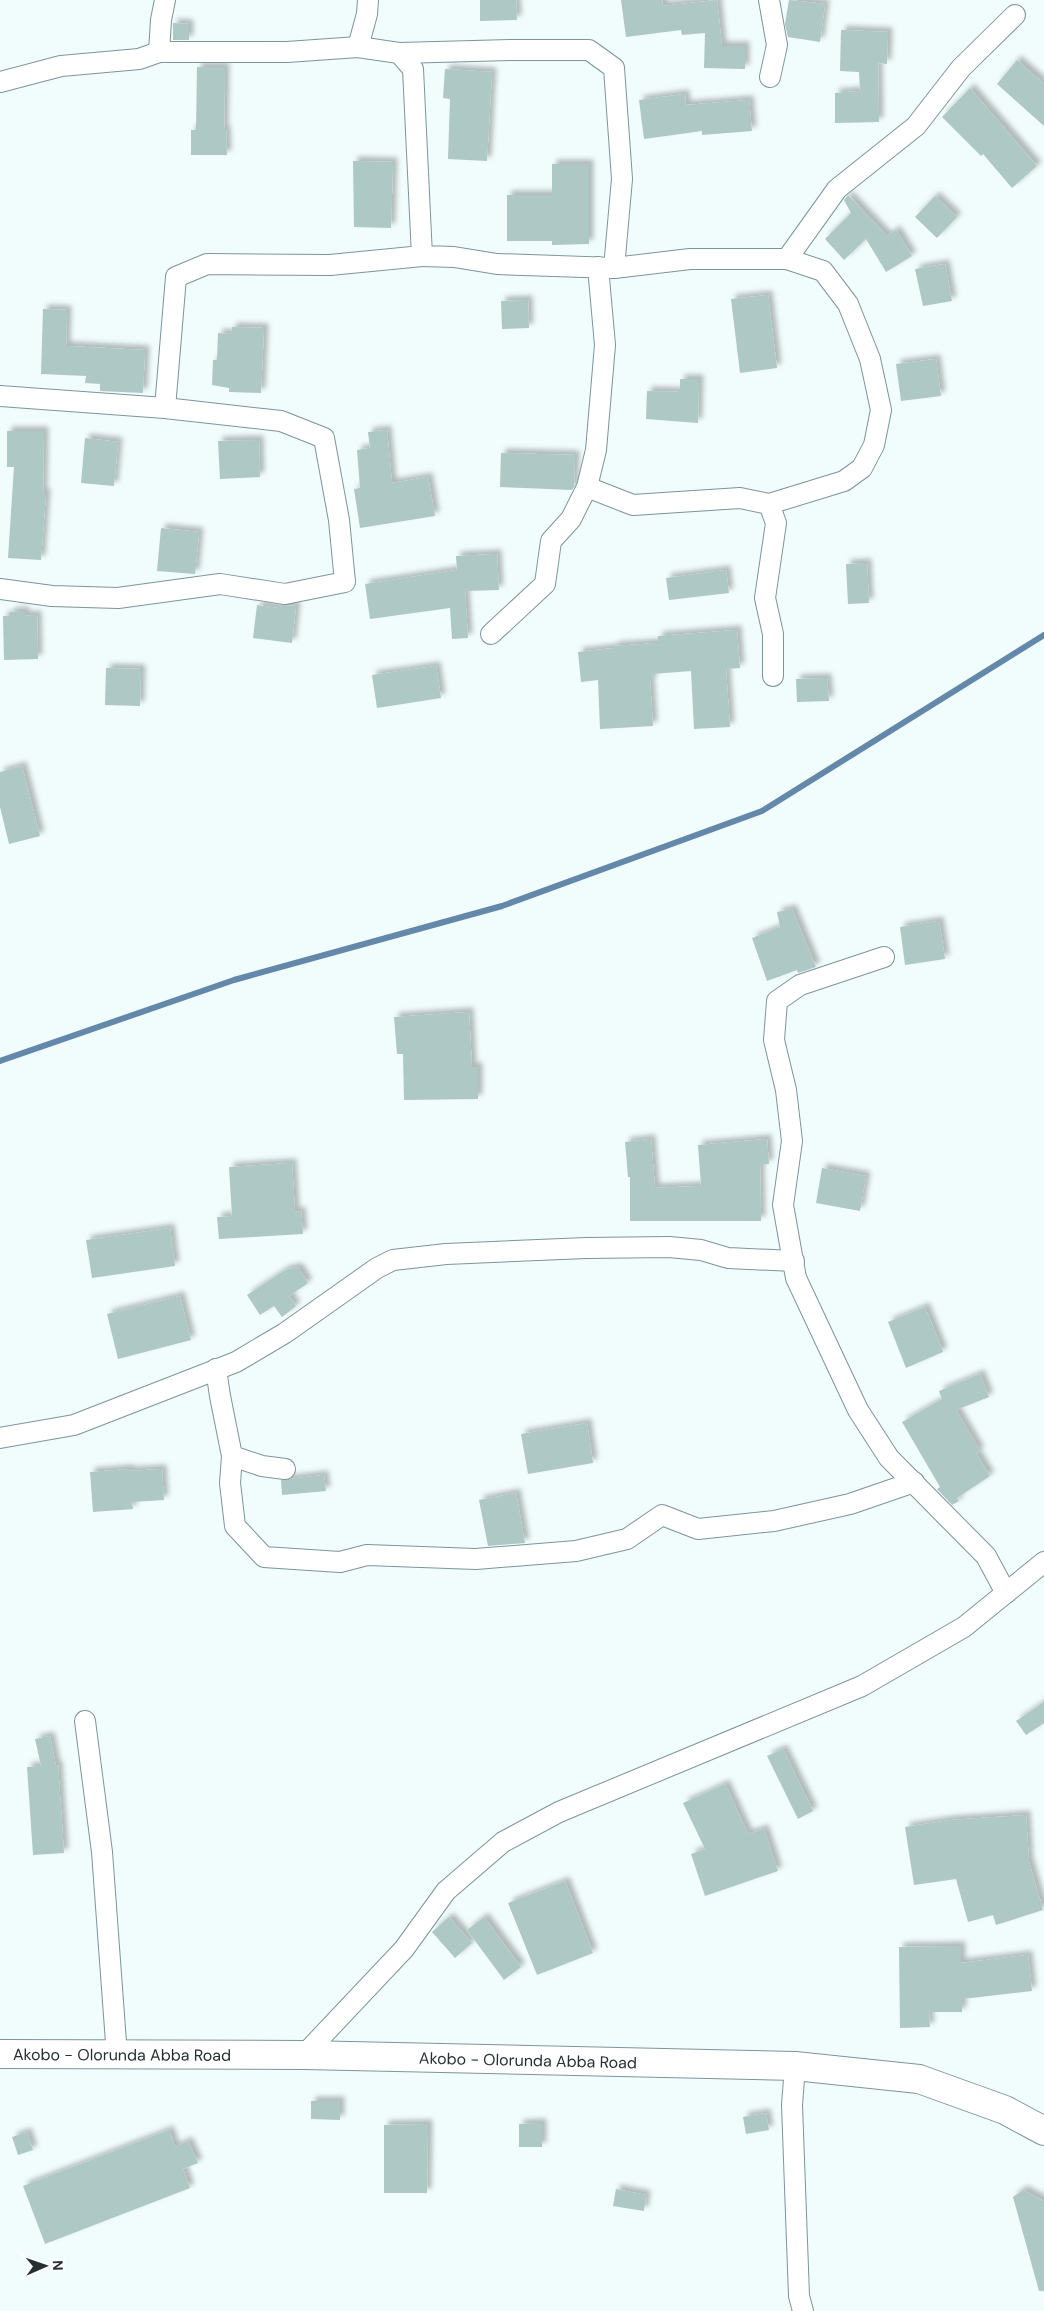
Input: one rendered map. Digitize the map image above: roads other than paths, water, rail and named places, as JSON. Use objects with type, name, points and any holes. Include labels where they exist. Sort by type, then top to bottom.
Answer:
[{"type":"main road","name":"Akobo - Olorunda Abba Road","points":[[0,2054],[117,2056],[304,2055],[795,2066],[919,2079],[1005,2110],[1044,2131]]},
{"type":"street","points":[[159,52],[161,20],[165,0]]},
{"type":"street","points":[[358,47],[367,14],[368,0]]},
{"type":"street","points":[[769,0],[777,46],[770,77]]},
{"type":"street","points":[[787,259],[837,189],[916,126],[961,68],[1015,15]]},
{"type":"street","points":[[0,82],[61,66],[139,59],[159,52],[288,52],[358,47],[399,53],[589,50],[614,68],[622,179],[606,268],[605,344],[596,450],[587,487],[571,519],[551,541],[544,584],[491,634]]},
{"type":"street","points":[[399,53],[414,69],[422,256]]},
{"type":"street","points":[[165,408],[176,277],[207,264],[330,265],[422,256],[454,257],[497,264],[606,268],[690,259],[787,259],[823,271],[848,304],[870,359],[881,410],[874,445],[862,468],[844,481],[769,504],[740,498],[634,506],[587,487]]},
{"type":"street","points":[[0,396],[165,408],[281,421],[324,438],[339,520],[345,582],[285,594],[220,584],[118,598],[52,596],[0,589]]},
{"type":"street","points":[[769,504],[776,523],[765,598],[773,634],[773,676]]},
{"type":"street","points":[[884,957],[800,985],[776,1001],[774,1040],[786,1090],[792,1141],[783,1205],[796,1278],[858,1410],[890,1458],[937,1509],[986,1556],[1006,1593]]},
{"type":"street","points":[[0,1438],[74,1425],[236,1362],[285,1333],[377,1268],[393,1260],[455,1253],[669,1247],[701,1250],[728,1258],[794,1261]]},
{"type":"street","points":[[216,1369],[232,1456],[230,1483],[235,1526],[264,1557],[340,1562],[367,1555],[476,1559],[576,1551],[627,1539],[662,1515],[698,1529],[774,1521],[850,1504],[914,1482]]},
{"type":"street","points":[[232,1456],[262,1466],[285,1469]]},
{"type":"street","points":[[304,2055],[404,1949],[446,1892],[502,1842],[559,1812],[862,1686],[964,1627],[1044,1562]]},
{"type":"street","points":[[85,1722],[102,1852],[117,2056]]},
{"type":"street","points":[[795,2066],[792,2105],[799,2296],[803,2311]]},
{"type":"waterway","points":[[0,1061],[234,980],[502,906],[762,811],[1044,635]]}]
